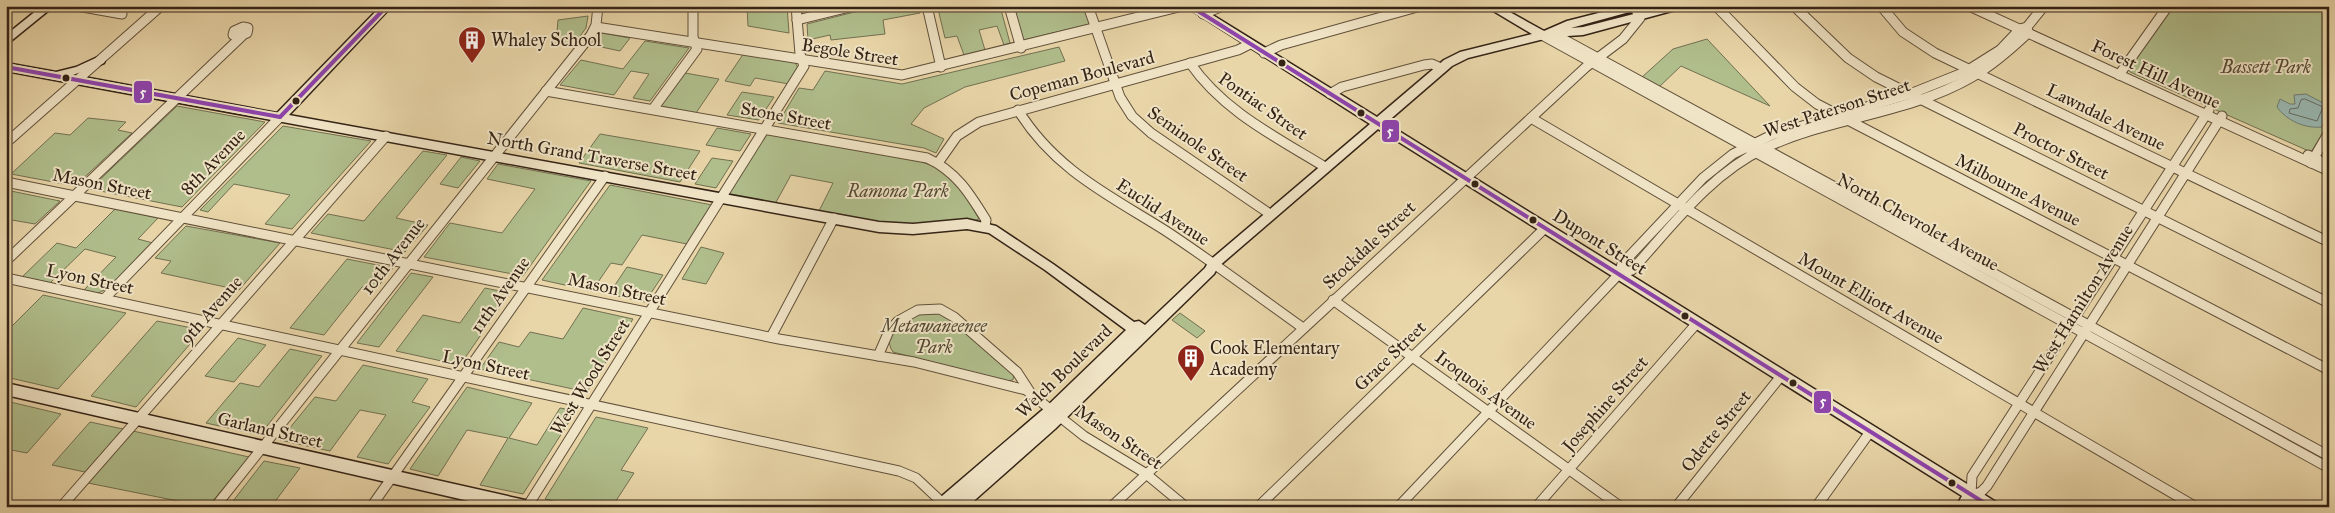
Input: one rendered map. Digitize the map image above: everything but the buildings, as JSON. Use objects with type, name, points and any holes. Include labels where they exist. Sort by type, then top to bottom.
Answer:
[{"type":"street","points":[[6,41],[49,6]]},
{"type":"street","points":[[77,6],[122,14]]},
{"type":"street","points":[[6,143],[161,6]]},
{"type":"street","name":"8th Avenue","points":[[105,298],[387,6]]},
{"type":"street","points":[[596,27],[598,6]]},
{"type":"street","points":[[653,109],[697,50],[692,6]]},
{"type":"street","points":[[796,6],[802,60]]},
{"type":"street","points":[[797,20],[854,6]]},
{"type":"street","points":[[927,6],[941,67]]},
{"type":"street","points":[[1009,6],[1021,48]]},
{"type":"street","name":"Seminole Street","points":[[1088,6],[1125,107],[1140,124],[1270,214]]},
{"type":"street","name":"Begole Street","points":[[596,27],[896,75],[941,67],[1021,48],[1183,6]]},
{"type":"street","name":"Dupont Street","points":[[1190,6],[1870,432],[1967,501],[1991,507]]},
{"type":"street","points":[[1203,14],[1223,6]]},
{"type":"street","points":[[1264,53],[1281,45],[1421,6]]},
{"type":"street","name":"North Chevrolet Avenue","points":[[1490,6],[1547,34]]},
{"type":"street","name":"North Chevrolet Avenue","points":[[1502,6],[1547,34],[1745,147],[1757,148]]},
{"type":"street","name":"Welch Boulevard","points":[[947,506],[1056,414],[1138,333],[1208,273],[1213,264],[1441,68],[1464,55],[1547,34],[1578,32],[1638,10],[1679,6]]},
{"type":"street","name":"Milbourne Avenue","points":[[1716,6],[1798,90],[1838,115],[2329,370]]},
{"type":"street","name":"Proctor Street","points":[[1794,6],[1854,63],[1919,99],[2329,303]]},
{"type":"street","name":"Lawndale Avenue","points":[[1881,6],[1893,22],[1911,38],[1930,50],[2329,242]]},
{"type":"street","name":"Forest Hill Avenue","points":[[1969,6],[2207,112],[2313,161],[2329,172]]},
{"type":"street","name":"Forest Hill Avenue","points":[[1982,6],[2025,30]]},
{"type":"street","name":"West Paterson Street","points":[[1757,148],[1919,99],[1979,74],[2008,54],[2044,6]]},
{"type":"street","points":[[2120,73],[2168,6]]},
{"type":"street","name":"Stockdale Street","points":[[1111,507],[1530,118],[1632,30],[1638,10]]},
{"type":"street","name":"10th Avenue","points":[[215,507],[596,27]]},
{"type":"street","name":"West Paterson Street","points":[[1619,274],[1630,271],[1722,175],[1779,133],[1910,94],[1970,70],[2025,30]]},
{"type":"street","points":[[6,262],[242,36]]},
{"type":"street","name":"Copeman Boulevard","points":[[938,163],[954,139],[965,129],[984,120],[1240,49],[1250,44]]},
{"type":"street","points":[[55,76],[79,70],[100,60]]},
{"type":"street","name":"West Wood Street","points":[[526,507],[592,405],[803,67],[802,60]]},
{"type":"street","name":"North Chevrolet Avenue","points":[[1595,61],[2256,422],[2329,468]]},
{"type":"street","name":"Pontiac Street","points":[[1190,63],[1204,85],[1220,99],[1325,167]]},
{"type":"street","points":[[1330,94],[1342,87],[1430,64],[1441,68]]},
{"type":"street","name":"North Grand Traverse Street","points":[[6,67],[834,218],[903,229],[962,224],[985,226],[1002,234],[1036,257],[1138,333]]},
{"type":"street","points":[[1413,68],[1430,78]]},
{"type":"street","name":"Stone Street","points":[[546,91],[919,156],[950,170],[964,184],[986,220],[985,226]]},
{"type":"street","name":"Euclid Avenue","points":[[1018,110],[1041,142],[1072,171],[1213,264],[1303,328]]},
{"type":"street","name":"West Hamilton Avenue","points":[[1967,501],[1972,476],[2207,112]]},
{"type":"street","name":"Mount Elliott Avenue","points":[[1530,118],[2196,507]]},
{"type":"street","name":"West Hamilton Avenue","points":[[1967,501],[1985,488],[2220,118]]},
{"type":"street","points":[[2313,161],[2329,132]]},
{"type":"street","name":"9th Avenue","points":[[61,507],[386,136]]},
{"type":"street","name":"West Paterson Street","points":[[1398,507],[1619,274],[1622,264],[1678,204],[1712,169],[1745,147]]},
{"type":"street","name":"Forest Hill Avenue","points":[[2313,161],[2329,164]]},
{"type":"street","name":"11th Avenue","points":[[371,507],[605,176]]},
{"type":"street","name":"Mason Street","points":[[6,182],[409,262],[771,337],[914,362],[1030,392],[1090,441],[1146,474],[1186,507]]},
{"type":"street","points":[[771,337],[834,218]]},
{"type":"street","name":"Grace Street","points":[[1258,507],[1545,228]]},
{"type":"street","name":"Lyon Street","points":[[6,278],[905,472],[920,481],[947,506]]},
{"type":"street","name":"Iroquois Avenue","points":[[1333,300],[1620,507]]},
{"type":"street","points":[[878,356],[889,331],[898,321],[918,310],[940,309],[954,317],[1018,372],[1030,392]]},
{"type":"street","name":"Josephine Street","points":[[1536,507],[1697,323]]},
{"type":"street","name":"Odette Street","points":[[1676,507],[1781,376]]},
{"type":"street","name":"Garland Street","points":[[6,389],[526,507]]},
{"type":"street","name":"North Chevrolet Avenue","points":[[2256,422],[2329,456]]},
{"type":"street","points":[[1816,507],[1870,432]]},
{"type":"green space","points":[[747,6],[787,6],[789,33],[748,26]]},
{"type":"green space","points":[[878,6],[919,6],[920,13],[883,20],[885,34],[831,40],[830,35],[808,40],[807,24]]},
{"type":"green space","points":[[950,6],[1000,6],[1010,43],[1004,45],[997,26],[979,30],[985,50],[964,55],[957,36],[945,38],[938,9]]},
{"type":"green space","points":[[1013,6],[1084,6],[1090,24],[1023,40]]},
{"type":"green space","name":"Bassett Park","points":[[2174,6],[2329,6],[2329,123],[2311,152],[2130,72],[2129,69]]},
{"type":"green space","points":[[588,16],[586,28],[572,47],[556,44],[558,20]]},
{"type":"green space","points":[[602,33],[630,38],[620,51],[592,45]]},
{"type":"green space","points":[[1707,39],[1770,106],[1681,66],[1658,88],[1641,78],[1673,49]]},
{"type":"green space","points":[[645,41],[689,48],[650,101],[633,98],[649,74],[631,71],[614,95],[560,85],[581,60],[623,69]]},
{"type":"green space","points":[[1059,47],[1065,61],[965,87],[924,108],[911,124],[944,139],[936,153],[924,148],[778,123],[799,88],[813,90],[825,71],[902,84]]},
{"type":"green space","points":[[744,53],[795,62],[798,68],[789,84],[755,78],[750,86],[725,81]]},
{"type":"green space","points":[[685,73],[719,79],[696,113],[660,106]]},
{"type":"green space","points":[[742,92],[774,97],[759,120],[727,115]]},
{"type":"green space","points":[[177,106],[265,122],[182,207],[90,189]]},
{"type":"green space","points":[[88,118],[126,122],[118,130],[132,133],[75,186],[11,174],[55,133],[70,135]]},
{"type":"green space","points":[[283,126],[371,141],[292,229],[265,224],[290,195],[234,184],[208,212],[200,210]]},
{"type":"green space","points":[[717,128],[751,134],[740,151],[706,145]]},
{"type":"green space","name":"Ramona Park","points":[[766,132],[913,159],[939,168],[959,185],[979,219],[974,221],[888,225],[818,213],[833,183],[791,175],[775,204],[727,195]]},
{"type":"green space","points":[[600,134],[700,151],[680,182],[579,163]]},
{"type":"green space","points":[[423,151],[447,155],[396,218],[428,225],[405,252],[311,233],[328,214],[364,221]]},
{"type":"green space","points":[[461,157],[480,161],[458,188],[440,184]]},
{"type":"green space","points":[[712,158],[733,161],[716,188],[695,184]]},
{"type":"green space","points":[[498,164],[591,181],[523,276],[424,257],[450,223],[502,233],[535,189],[487,179]]},
{"type":"green space","points":[[610,185],[712,205],[687,244],[642,235],[622,265],[611,263],[592,291],[542,280]]},
{"type":"green space","points":[[6,190],[60,201],[35,224],[6,219]]},
{"type":"green space","points":[[116,208],[158,218],[138,239],[153,243],[111,287],[98,293],[83,291],[116,257],[85,249],[50,283],[21,278],[57,243],[76,248]]},
{"type":"green space","points":[[186,226],[280,243],[239,290],[161,273],[171,261],[155,258]]},
{"type":"green space","points":[[701,247],[724,253],[706,284],[682,279]]},
{"type":"green space","points":[[347,259],[393,268],[376,289],[362,287],[324,335],[290,328]]},
{"type":"green space","points":[[627,267],[663,275],[645,302],[609,294]]},
{"type":"green space","points":[[411,273],[433,277],[379,347],[357,343]]},
{"type":"green space","points":[[485,288],[510,293],[460,365],[396,351],[423,315],[460,323]]},
{"type":"green space","points":[[43,295],[126,313],[58,389],[6,377],[6,332]]},
{"type":"green space","points":[[583,308],[633,319],[587,392],[480,369],[499,342],[519,347],[530,332],[563,339]]},
{"type":"green space","name":"Metawaneenee Park","points":[[923,312],[946,314],[1014,373],[1013,380],[1004,381],[893,352],[890,338],[893,332],[904,322]]},
{"type":"green space","points":[[1180,313],[1205,331],[1197,338],[1172,320]]},
{"type":"green space","points":[[157,321],[202,330],[136,407],[91,396]]},
{"type":"green space","points":[[238,338],[266,345],[234,382],[205,376]]},
{"type":"green space","points":[[290,349],[322,356],[260,435],[206,423],[240,383],[259,387]]},
{"type":"green space","points":[[363,365],[428,379],[412,402],[430,407],[388,464],[357,457],[386,415],[360,410],[330,451],[280,440],[315,397],[336,401]]},
{"type":"green space","points":[[467,387],[532,403],[509,438],[537,445],[560,408],[576,411],[523,494],[480,485],[508,438],[467,430],[438,476],[410,469]]},
{"type":"green space","points":[[6,401],[61,414],[27,453],[6,449]]},
{"type":"green space","points":[[596,417],[648,428],[621,470],[634,473],[612,507],[580,507],[545,499]]},
{"type":"green space","points":[[90,422],[123,429],[85,472],[52,465]]},
{"type":"green space","points":[[133,431],[249,457],[208,507],[88,483]]},
{"type":"green space","points":[[264,461],[300,468],[271,507],[255,507],[233,501]]},
{"type":"water","points":[[2306,94],[2329,106],[2322,127],[2309,127],[2296,123],[2285,116],[2277,107],[2280,99],[2290,104],[2295,104],[2294,95]]},
{"type":"transit line","name":"5","points":[[280,117],[387,6]]},
{"type":"transit line","name":"5","points":[[1190,6],[1991,507]]},
{"type":"transit line","name":"5","points":[[6,67],[280,117]]},
{"type":"place","name":"Whaley School","points":[[472,64]]},
{"type":"place","name":"Cook Elementary Academy","points":[[1191,382]]}]
